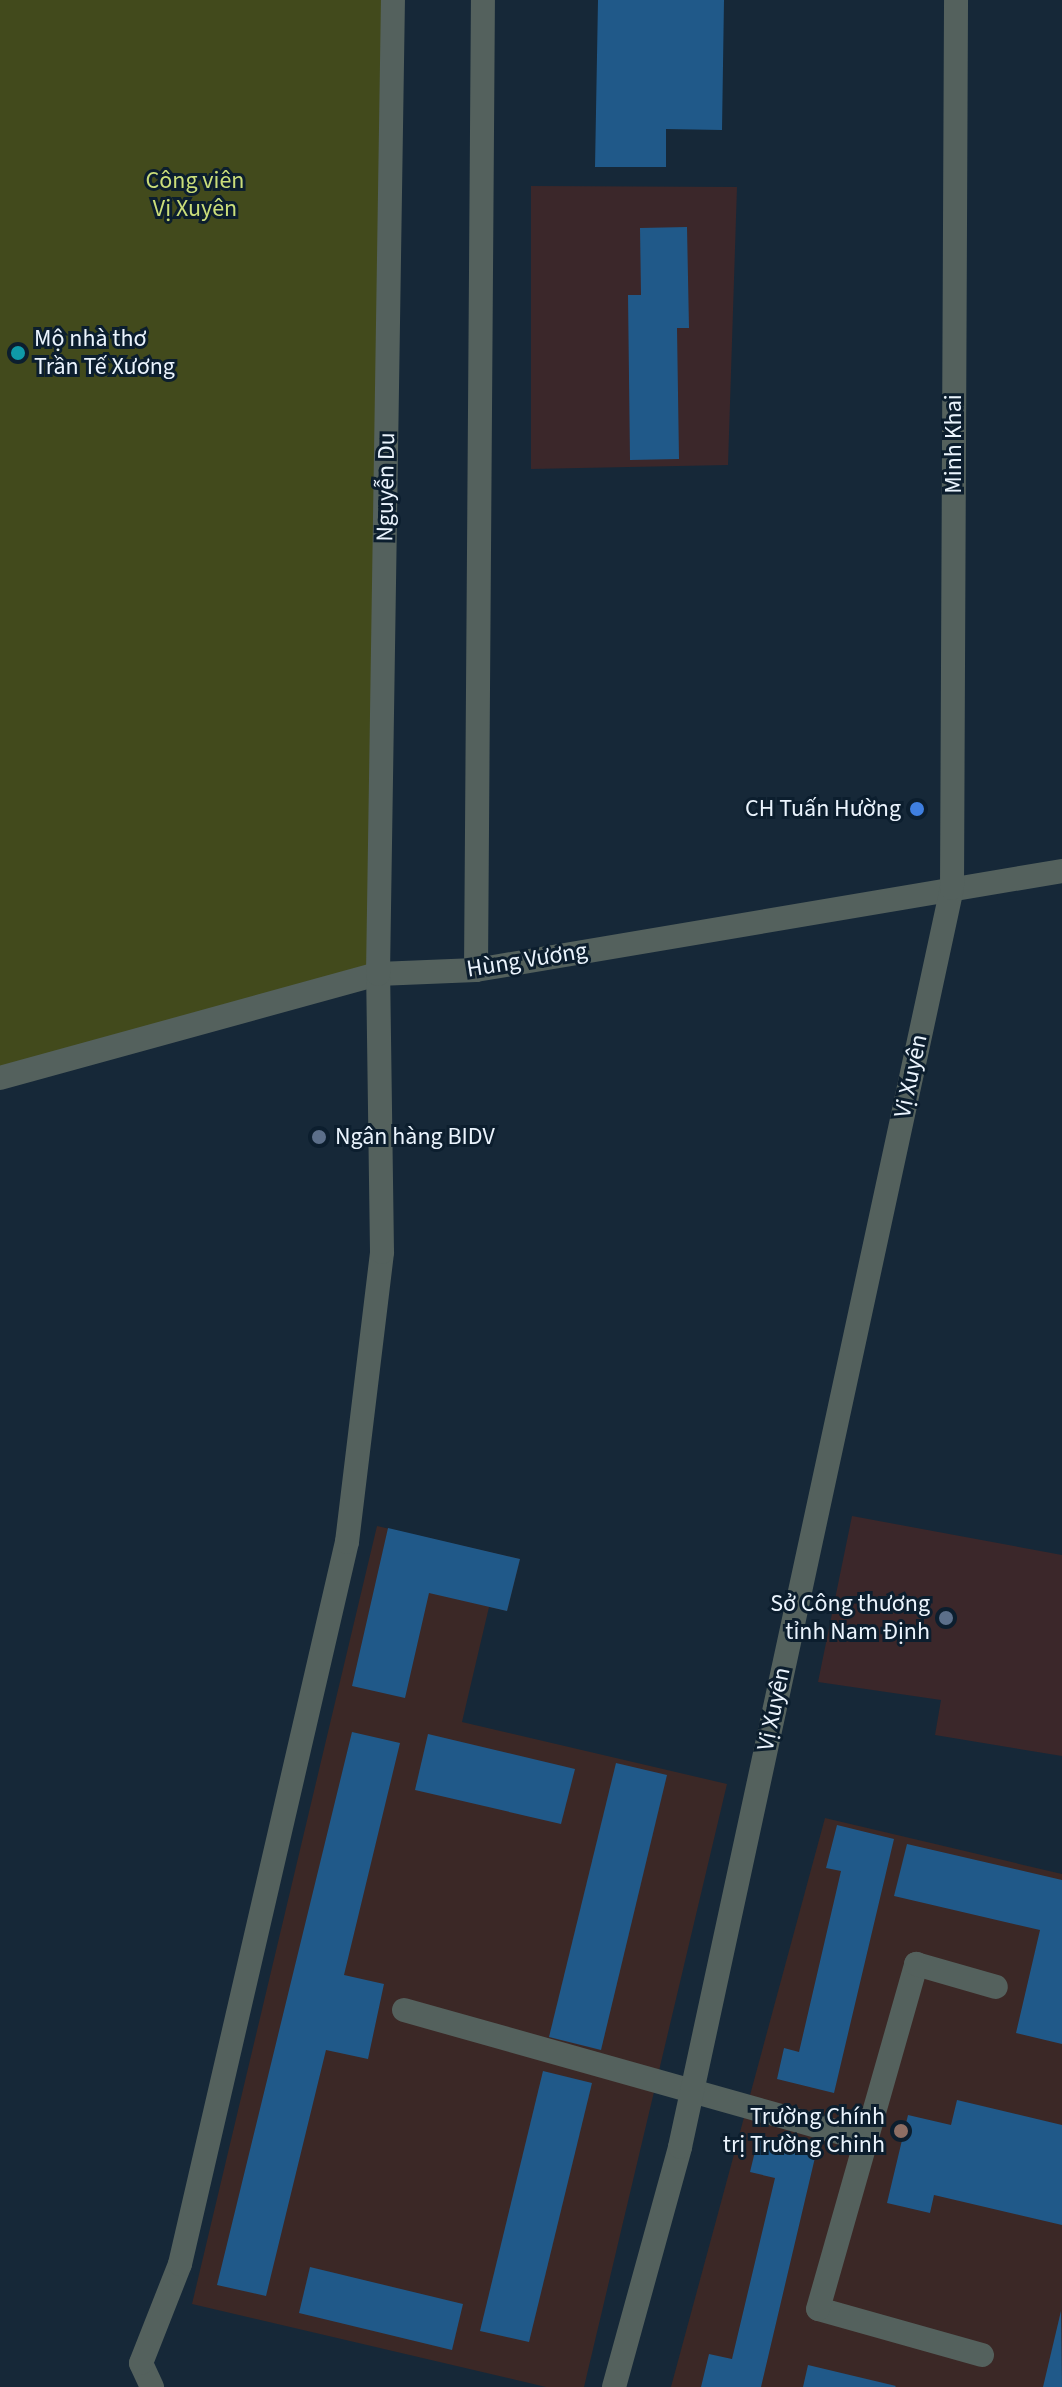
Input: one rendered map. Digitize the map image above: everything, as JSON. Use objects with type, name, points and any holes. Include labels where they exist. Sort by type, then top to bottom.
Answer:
[{"type":"street","name":"Nguyễn Du","points":[[152,2387],[141,2363],[180,2264],[347,1542],[382,1252],[378,974],[393,0]]},
{"type":"street","points":[[476,970],[483,0]]},
{"type":"street","name":"Minh Khai","points":[[952,888],[956,0]]},
{"type":"street","name":"Hùng Vương","points":[[0,1078],[378,974],[476,970],[1062,871]]},
{"type":"street","name":"Vị Xuyên","points":[[614,2387],[692,2091],[952,888]]},
{"type":"street","points":[[982,2355],[818,2309],[916,1964],[996,1987]]},
{"type":"street","points":[[404,2010],[866,2140]]},
{"type":"shaded area","points":[[531,186],[737,187],[728,465],[531,469]]},
{"type":"shaded area","name":"Sở Công thương tỉnh Nam Định","points":[[852,1516],[1062,1555],[1062,1756],[935,1735],[941,1700],[818,1682]]},
{"type":"shaded area","points":[[377,1526],[520,1559],[507,1611],[489,1607],[462,1722],[727,1784],[584,2387],[546,2387],[192,2304]]},
{"type":"shaded area","name":"Trường Chính trị Trường Chinh","points":[[825,1818],[1062,1874],[1062,2387],[671,2387]]},
{"type":"green space","name":"Công viên Vị Xuyên","points":[[0,0],[393,0],[378,974],[0,1078]]},
{"type":"building","points":[[598,0],[724,0],[722,130],[666,129],[666,167],[595,167]]},
{"type":"building","points":[[687,227],[689,328],[677,328],[679,459],[630,460],[628,295],[641,295],[640,228]]},
{"type":"building","points":[[388,1528],[520,1559],[507,1611],[429,1593],[405,1698],[352,1686]]},
{"type":"building","points":[[352,1732],[400,1743],[344,1975],[384,1984],[368,2059],[326,2050],[266,2296],[217,2285]]},
{"type":"building","points":[[428,1734],[575,1769],[561,1824],[415,1790]]},
{"type":"building","points":[[616,1763],[667,1775],[601,2050],[549,2037]]},
{"type":"building","points":[[837,1825],[894,1839],[834,2093],[777,2079],[784,2048],[799,2052],[841,1871],[826,1868]]},
{"type":"building","points":[[907,1844],[1062,1880],[1062,2044],[1016,2033],[1040,1930],[894,1896]]},
{"type":"building","points":[[543,2071],[592,2083],[529,2342],[480,2331]]},
{"type":"building","points":[[957,2100],[1062,2125],[1062,2225],[934,2195],[930,2213],[887,2203],[908,2115],[951,2125]]},
{"type":"building","points":[[759,2135],[817,2149],[761,2387],[701,2387],[709,2354],[732,2359],[775,2178],[750,2172]]},
{"type":"building","points":[[310,2267],[463,2304],[452,2350],[299,2313]]},
{"type":"building","points":[[1061,2311],[1062,2387],[1043,2387]]},
{"type":"building","points":[[808,2365],[896,2386],[803,2387]]},
{"type":"place","name":"Mộ nhà thơ Trần Tế Xương","points":[[18,353]]},
{"type":"place","name":"CH Tuấn Hường","points":[[917,809]]},
{"type":"place","name":"Ngân hàng BIDV","points":[[319,1137]]},
{"type":"place","name":"Sở Công thương tỉnh Nam Định","points":[[946,1618]]},
{"type":"place","name":"Trường Chính trị Trường Chinh","points":[[901,2131]]}]
